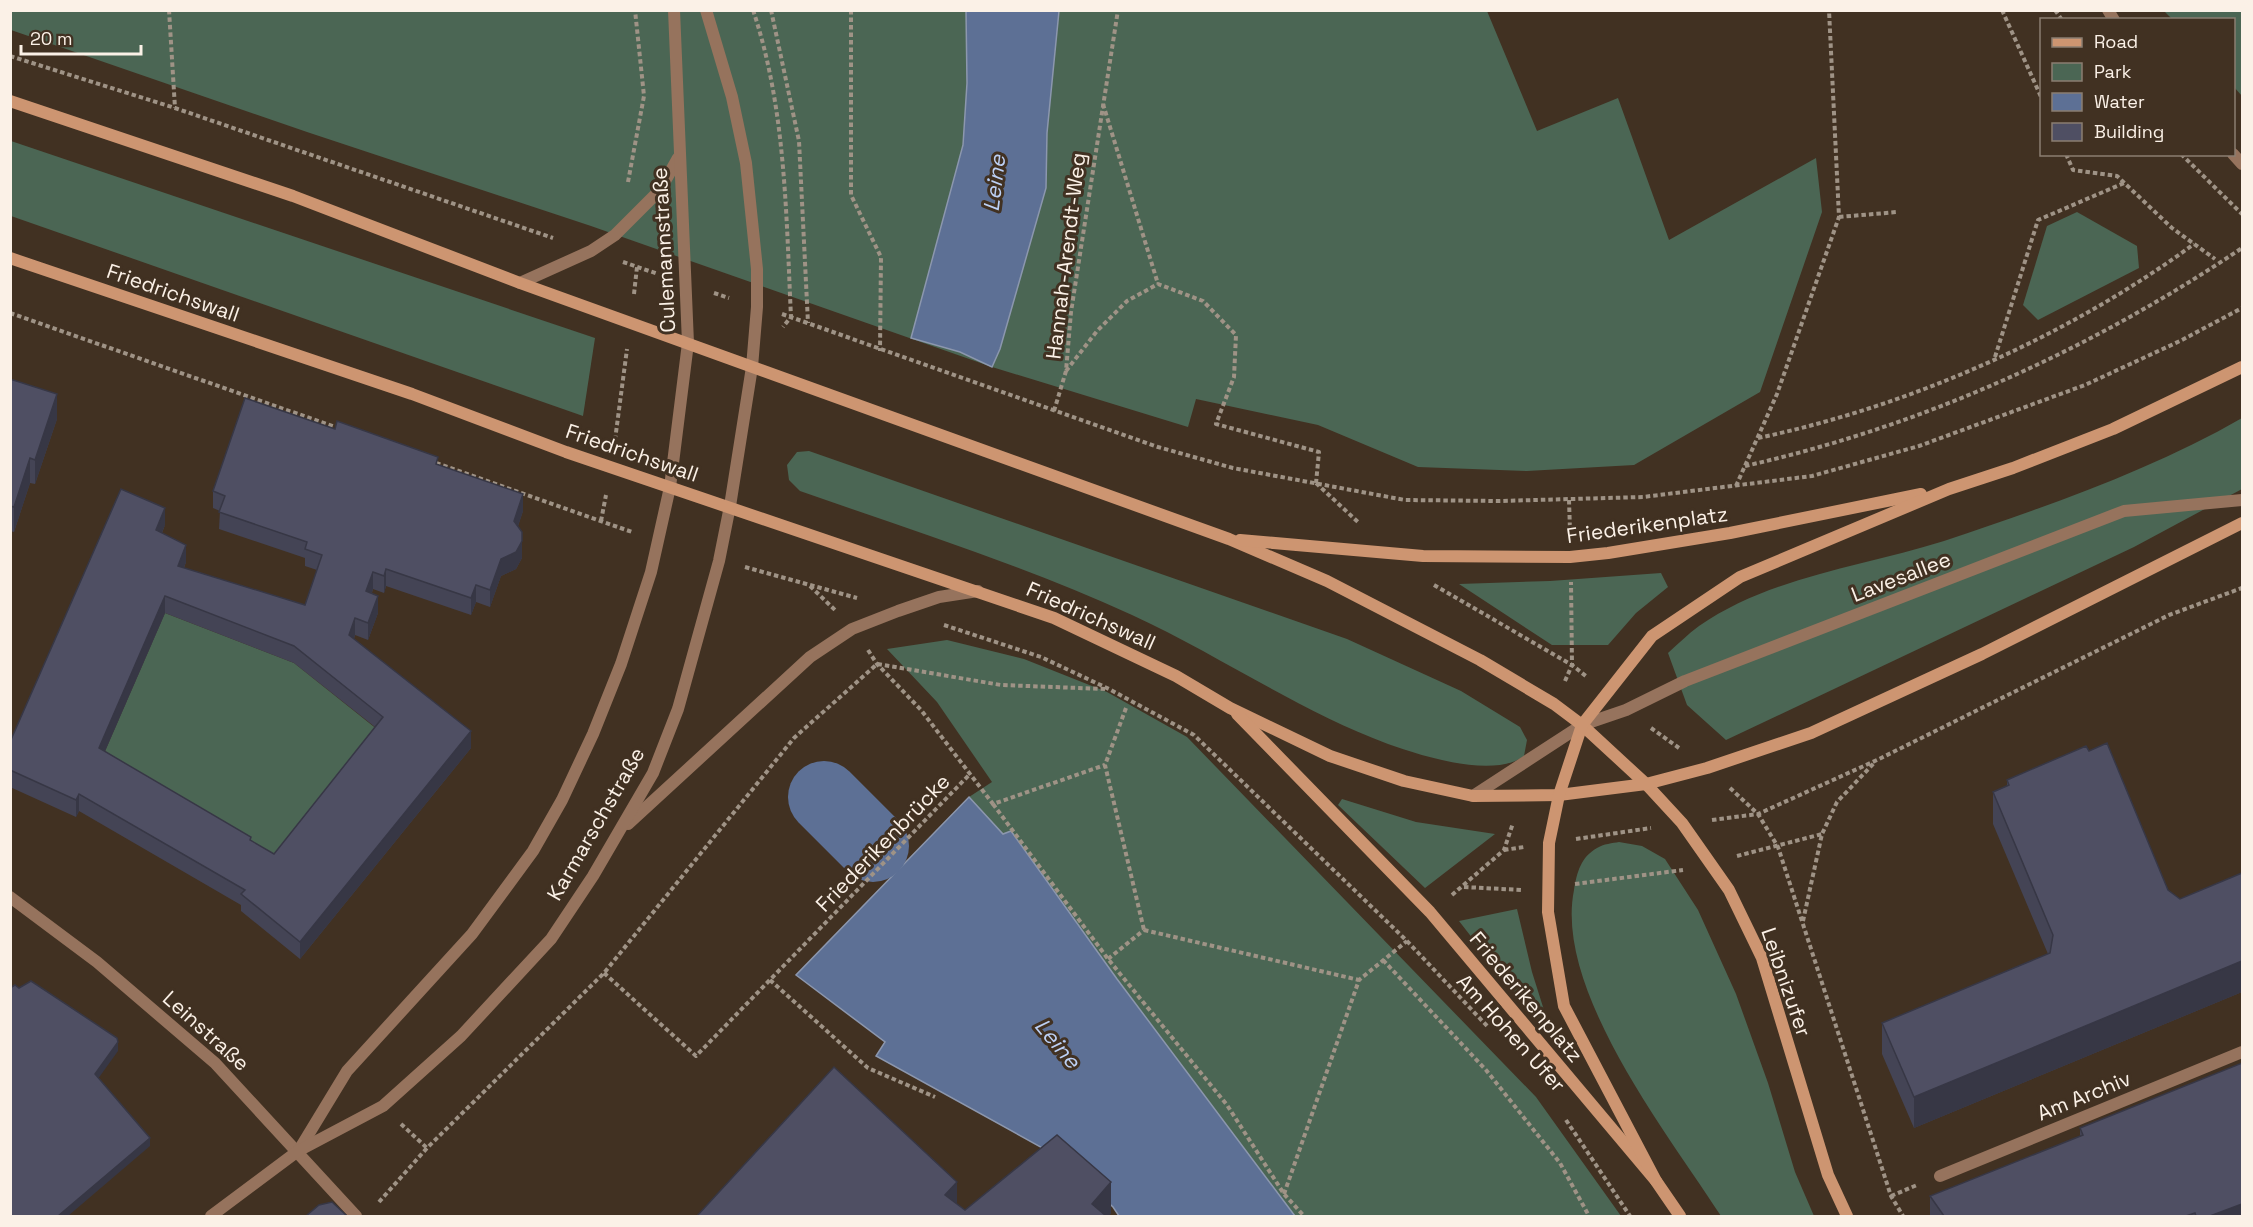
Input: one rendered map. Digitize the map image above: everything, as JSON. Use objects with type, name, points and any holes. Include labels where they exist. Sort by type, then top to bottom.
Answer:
[{"type":"main road","points":[[10,101],[293,196],[520,283],[1229,539],[1327,581],[1459,649],[1554,704],[1582,725],[1646,784]]},
{"type":"main road","name":"Friedrichswall","points":[[10,258],[412,394],[611,468],[730,506],[1054,618],[1176,676],[1230,708]]},
{"type":"main road","points":[[1949,489],[2013,468],[2113,429],[2242,367]]},
{"type":"main road","name":"Friederikenplatz","points":[[1229,539],[1392,555],[1570,557],[1730,533],[1949,489]]},
{"type":"main road","name":"Friederikenplatz","points":[[1656,1181],[1564,1006],[1548,912],[1549,843],[1559,795],[1582,725],[1605,692],[1652,636],[1740,577],[1949,489]]},
{"type":"main road","points":[[1230,708],[1330,756],[1404,781],[1473,796],[1559,795],[1646,784],[1707,768],[1811,733],[1982,654],[2242,524]]},
{"type":"main road","name":"Friederikenplatz","points":[[1230,708],[1430,912],[1656,1181]]},
{"type":"main road","name":"Leibnizufer","points":[[1646,784],[1682,823],[1711,862],[1729,890],[1762,958],[1828,1175],[1847,1216]]},
{"type":"main road","points":[[1656,1181],[1680,1216]]},
{"type":"street","name":"Culemannstraße","points":[[670,487],[688,342],[678,157],[674,10]]},
{"type":"street","points":[[706,10],[732,98],[746,163],[757,270],[752,367]]},
{"type":"street","points":[[520,283],[591,251],[615,235],[660,190],[678,157]]},
{"type":"street","name":"Karmarschstraße","points":[[211,1216],[298,1152],[383,1106],[461,1036],[551,939],[593,876],[653,773],[678,709],[710,598],[730,506],[752,367]]},
{"type":"street","name":"Karmarschstraße","points":[[298,1152],[347,1071],[472,934],[533,850],[562,800],[593,734],[621,664],[651,572],[670,487]]},
{"type":"street","name":"Lavesallee","points":[[1582,725],[1626,710],[1685,681],[2124,511],[2242,500]]},
{"type":"street","points":[[618,833],[810,657],[852,629],[898,611],[939,597],[979,591]]},
{"type":"street","name":"Friederikenplatz","points":[[1473,796],[1582,725]]},
{"type":"street","name":"Leinstraße","points":[[10,897],[97,962],[215,1063],[355,1216]]},
{"type":"street","name":"Am Archiv","points":[[1940,1176],[2242,1052]]},
{"type":"path","points":[[169,10],[175,108]]},
{"type":"path","points":[[623,189],[629,180],[644,96],[635,10]]},
{"type":"path","points":[[753,10],[760,31],[784,152],[791,317],[880,351],[1158,447],[1233,468],[1406,500],[1488,501],[1643,497],[1812,476],[1940,439],[2085,385],[2180,341],[2242,308]]},
{"type":"path","points":[[771,10],[798,141],[808,323]]},
{"type":"path","points":[[851,10],[851,195],[881,256],[880,351]]},
{"type":"path","name":"Hannah-Arendt-Weg","points":[[1054,411],[1066,371],[1071,312],[1118,10]]},
{"type":"path","points":[[1736,487],[1777,394],[1839,217],[1829,10]]},
{"type":"path","points":[[2002,10],[2040,95]]},
{"type":"path","points":[[10,56],[175,108],[637,267],[611,468],[601,521],[434,462]]},
{"type":"path","name":"Hannah-Arendt-Weg","points":[[1102,102],[1158,284]]},
{"type":"path","points":[[2067,156],[2073,170],[2116,176],[2172,228],[2216,259]]},
{"type":"path","points":[[2183,156],[2242,214]]},
{"type":"path","points":[[1995,358],[2038,220],[2124,183]]},
{"type":"path","points":[[1839,217],[1897,212]]},
{"type":"path","points":[[1758,438],[1855,414],[1995,358],[2045,335],[2143,282],[2194,244]]},
{"type":"path","points":[[1745,466],[1802,453],[1866,434],[1936,410],[2003,381],[2109,330],[2242,248]]},
{"type":"path","points":[[1066,371],[1097,331],[1127,301],[1158,284],[1203,301],[1236,335],[1234,376],[1216,424],[1319,452],[1316,483]]},
{"type":"path","points":[[10,313],[345,431]]},
{"type":"path","points":[[1822,834],[1673,873],[1517,891],[1463,886],[1504,850],[1758,814],[1877,760],[2169,615],[2242,588]]},
{"type":"path","name":"Am Hohen Ufer","points":[[965,631],[1041,657],[1109,689],[1194,735],[1402,936],[1496,1036]]},
{"type":"path","points":[[355,1216],[379,1202],[427,1148],[604,973],[794,738],[877,664],[1001,685],[1109,689]]},
{"type":"path","points":[[1572,665],[1605,692]]},
{"type":"path","points":[[1126,708],[1105,765],[1144,930]]},
{"type":"path","points":[[921,710],[1108,959],[1227,1105],[1284,1194],[1304,1216]]},
{"type":"path","points":[[1626,710],[1707,768],[1758,814],[1778,847],[1892,1196],[1903,1216]]},
{"type":"path","points":[[1803,922],[1822,834],[1837,802],[1877,760]]},
{"type":"path","points":[[993,804],[1105,765]]},
{"type":"path","name":"Friederikenbrücke","points":[[604,973],[696,1056],[969,775]]},
{"type":"path","points":[[1108,959],[1144,930]]},
{"type":"path","points":[[1144,930],[1359,980]]},
{"type":"path","points":[[1284,1194],[1359,980],[1407,941]]},
{"type":"path","points":[[1383,960],[1486,1070],[1560,1163],[1589,1216]]},
{"type":"path","points":[[770,980],[868,1068],[935,1098]]},
{"type":"path","points":[[395,1118],[427,1148]]},
{"type":"path","name":"Am Hohen Ufer","points":[[1564,1118],[1630,1216]]},
{"type":"green space","points":[[11,10],[1487,11],[1537,131],[1618,98],[1669,240],[1816,158],[1822,212],[1760,392],[1634,465],[1527,471],[1418,467],[1318,425],[1196,399],[1188,427],[992,367],[591,226],[307,132],[11,30]]},
{"type":"green space","points":[[2164,11],[2242,11],[2242,96],[2235,88],[2235,18],[2171,18]]},
{"type":"green space","points":[[11,141],[595,338],[583,416],[11,216]]},
{"type":"green space","points":[[2077,212],[2137,246],[2139,268],[2038,320],[2023,305],[2047,226]]},
{"type":"green space","points":[[2242,418],[2242,489],[2134,547],[1726,740],[1687,705],[1668,653],[1699,626],[1727,609],[1787,584],[1944,541],[2096,487],[2171,455]]},
{"type":"green space","points":[[809,451],[1347,639],[1461,691],[1520,727],[1527,740],[1524,756],[1511,763],[1494,766],[1457,763],[1402,749],[1355,731],[1196,647],[1092,597],[967,549],[800,491],[789,480],[787,465],[797,452]]},
{"type":"green space","points":[[1661,573],[1668,587],[1636,613],[1608,645],[1552,645],[1459,584],[1550,581]]},
{"type":"green space","points":[[165,613],[294,663],[383,734],[274,871],[99,765]]},
{"type":"green space","points":[[947,640],[1024,659],[1107,692],[1187,737],[1536,1097],[1621,1216],[1295,1216],[1117,979],[1011,831],[1003,834],[969,797],[992,782],[937,702],[887,649]]},
{"type":"green space","points":[[1342,799],[1416,822],[1495,834],[1425,888],[1338,805]]},
{"type":"green space","points":[[1619,842],[1642,846],[1665,859],[1698,910],[1736,994],[1768,1083],[1795,1172],[1814,1216],[1721,1216],[1620,1060],[1598,1015],[1581,972],[1572,929],[1574,890],[1581,866],[1587,856],[1597,848]]},
{"type":"green space","points":[[1517,909],[1532,972],[1549,1026],[1543,1029],[1459,921]]},
{"type":"water","points":[[966,11],[1059,11],[1047,133],[1046,188],[1000,349],[992,367],[960,352],[911,338],[963,145],[967,83]]},
{"type":"water","points":[[969,797],[1003,834],[1011,831],[1117,979],[1295,1216],[1119,1216],[1113,1207],[1057,1156],[876,1056],[885,1042],[796,975]]},
{"type":"building","points":[[10,379],[57,394],[35,460],[30,458],[14,507],[10,506]]},
{"type":"building","points":[[245,398],[335,429],[337,421],[438,457],[436,464],[523,494],[514,521],[522,532],[522,541],[516,552],[501,559],[490,590],[476,585],[471,598],[386,569],[384,576],[373,572],[366,591],[378,596],[368,623],[355,618],[349,635],[471,731],[300,942],[241,894],[245,890],[79,794],[76,800],[10,770],[10,742],[121,489],[165,508],[156,530],[186,545],[178,566],[305,605],[322,555],[305,549],[307,542],[219,512],[225,496],[213,491]],"holes":[[[165,596],[294,646],[383,717],[274,854],[250,840],[251,837],[99,748]]]},
{"type":"building","points":[[2107,743],[2168,890],[2180,899],[2242,873],[2242,961],[1914,1097],[1882,1023],[2050,953],[2053,935],[1993,792],[2009,785],[2007,780],[2016,776],[2086,746],[2089,751]]},
{"type":"building","points":[[31,981],[117,1038],[118,1042],[95,1074],[150,1138],[58,1216],[10,1216],[10,988],[15,985],[19,988]]},
{"type":"building","points":[[2242,1063],[2242,1204],[2210,1216],[2196,1216],[2195,1213],[2186,1216],[1944,1216],[1930,1196],[2083,1135],[2080,1128]]},
{"type":"building","points":[[834,1067],[957,1182],[945,1195],[965,1210],[1057,1135],[1111,1182],[1092,1204],[1106,1216],[697,1216]]},
{"type":"building","points":[[332,1202],[347,1216],[306,1216],[319,1205]]},
{"type":"waterway","name":"Leine","points":[[824,797],[873,846]]}]
